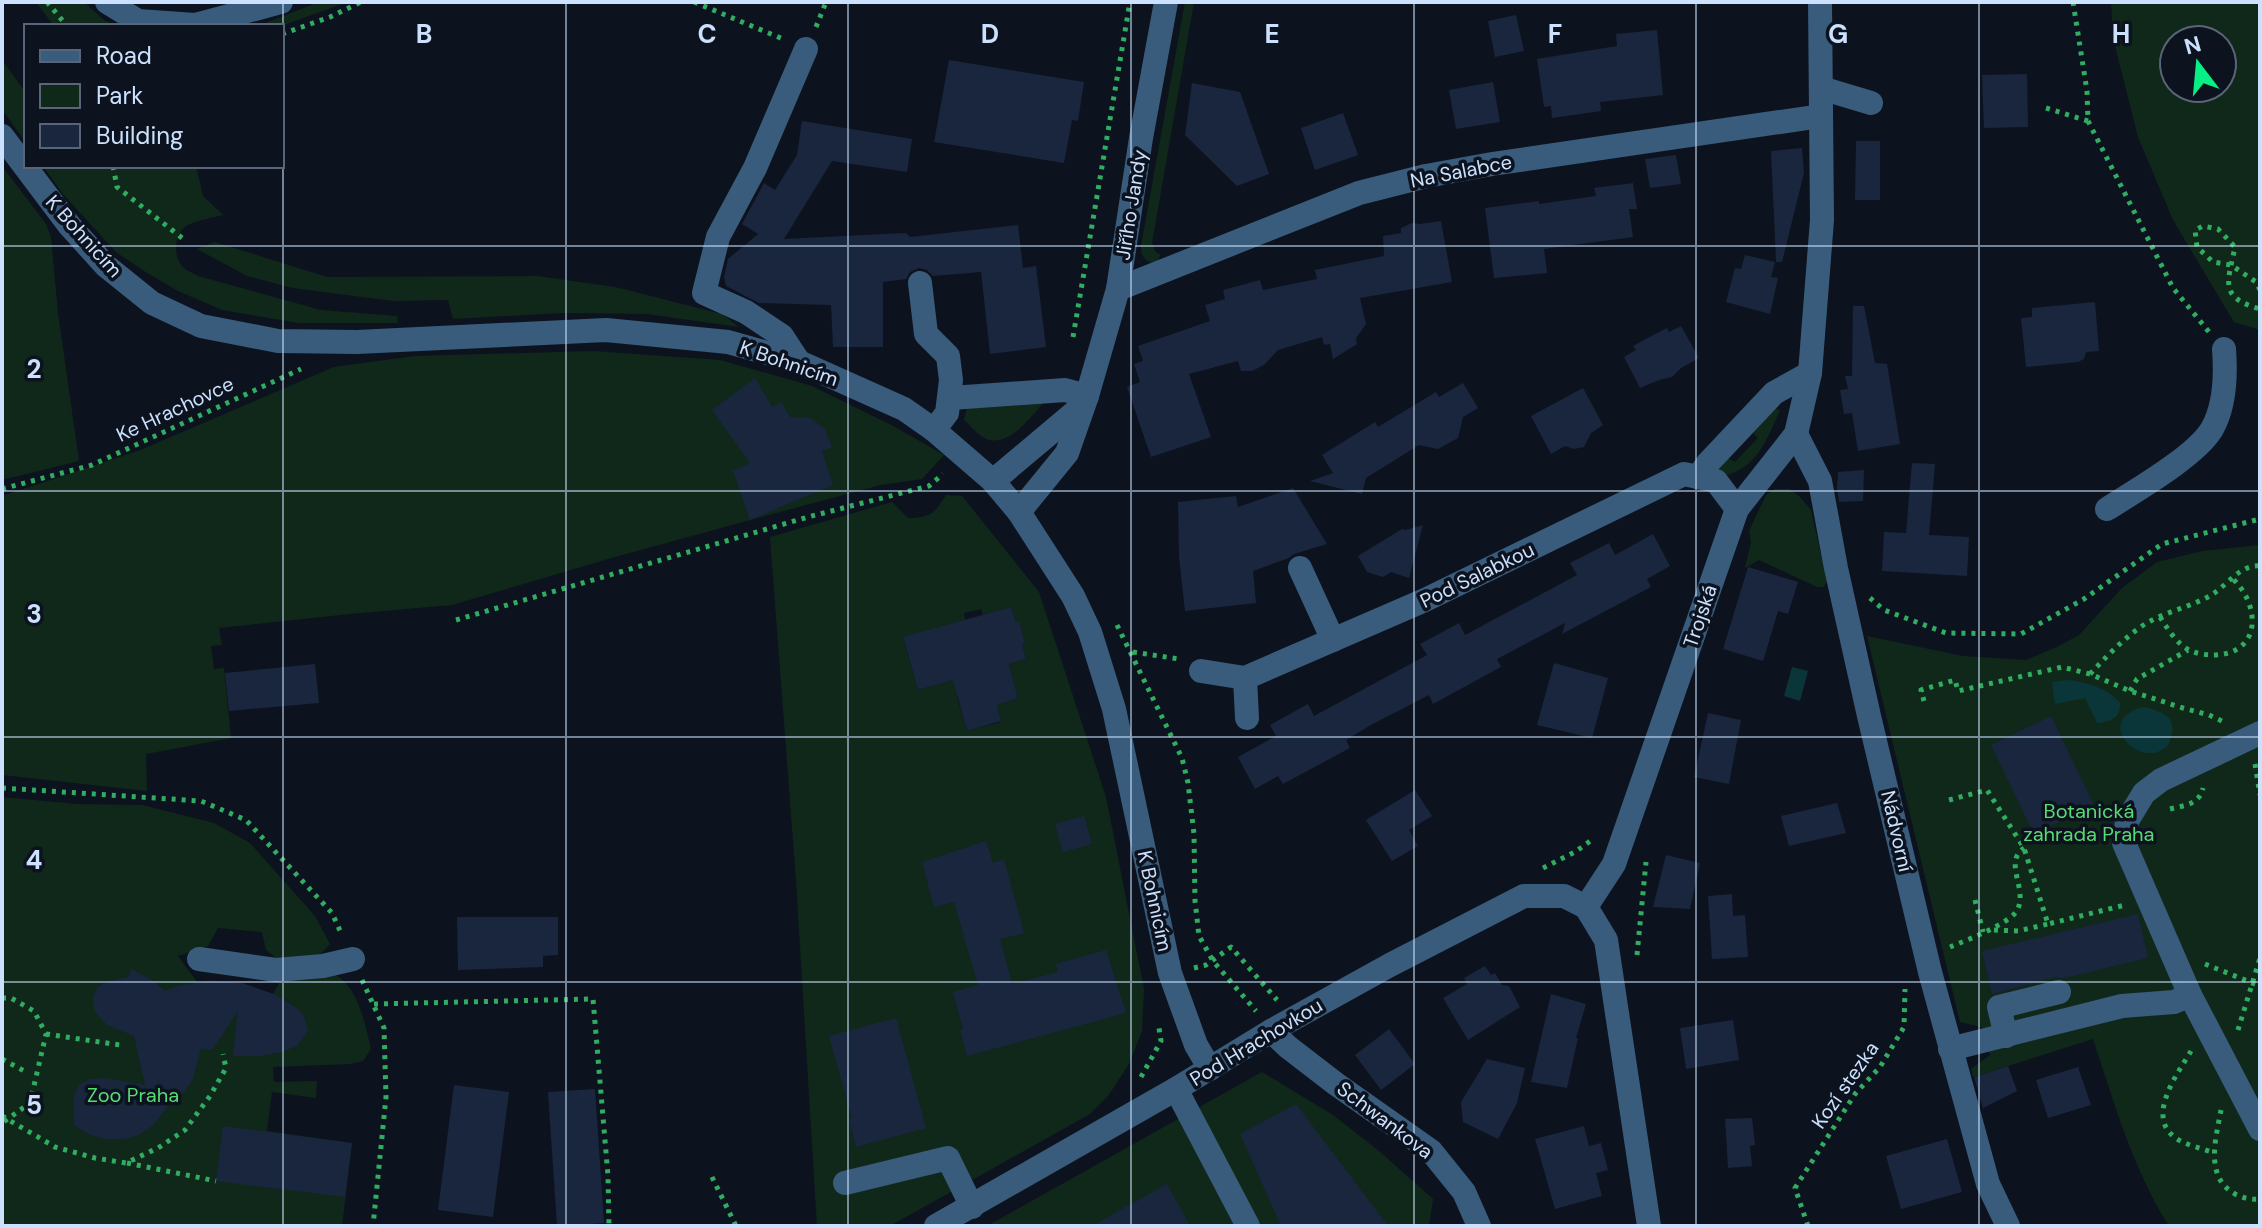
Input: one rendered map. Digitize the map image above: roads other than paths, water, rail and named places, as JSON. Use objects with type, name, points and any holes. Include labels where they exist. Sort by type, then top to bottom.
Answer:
[{"type":"street","points":[[107,2],[138,21],[181,24]]},
{"type":"street","points":[[199,24],[281,2]]},
{"type":"street","name":"Jiřího Jandy","points":[[1019,512],[1072,461],[1078,397],[1118,289],[1166,2]]},
{"type":"street","name":"Trojská","points":[[1586,907],[1614,864],[1737,509],[1796,434],[1810,373],[1822,220],[1820,2]]},
{"type":"street","points":[[799,362],[782,336],[746,312],[704,293],[718,237],[755,168],[806,49]]},
{"type":"street","points":[[1821,88],[1871,103]]},
{"type":"street","name":"Na Salabce","points":[[1118,289],[1359,193],[1492,164],[1821,116]]},
{"type":"street","name":"K Bohnicím","points":[[2,136],[24,165]]},
{"type":"street","name":"K Bohnicím","points":[[26,168],[69,225],[106,266],[152,303],[201,326],[278,341],[357,342],[606,330],[728,342],[799,362],[904,409],[934,430],[993,481],[1019,512],[1073,596],[1090,632],[1114,709],[1170,973],[1196,1045],[1210,1069]]},
{"type":"street","points":[[920,283],[926,334],[948,356],[951,398],[947,413],[934,430]]},
{"type":"street","points":[[2107,509],[2201,444],[2213,428],[2226,373],[2224,349]]},
{"type":"street","points":[[1737,509],[1716,481],[1698,477],[1774,393],[1810,373]]},
{"type":"street","points":[[951,398],[1078,397]]},
{"type":"street","points":[[993,481],[1078,397]]},
{"type":"street","name":"Nádvorní","points":[[1796,434],[1820,481],[1872,731],[1928,963],[1988,1184],[2008,1226]]},
{"type":"street","name":"Pod Salabkou","points":[[1245,678],[1425,600],[1684,474],[1698,477]]},
{"type":"street","points":[[1300,568],[1333,640]]},
{"type":"street","points":[[1201,671],[1245,678],[1247,718]]},
{"type":"street","points":[[2255,735],[2161,780],[2144,793],[2127,821],[2124,843],[2190,995],[2260,1129]]},
{"type":"street","name":"Pod Hrachovkou","points":[[936,1226],[1271,1031],[1524,896],[1564,896],[1586,907]]},
{"type":"street","points":[[1586,907],[1606,940],[1649,1226]]},
{"type":"street","points":[[199,959],[276,970],[323,966],[353,959]]},
{"type":"street","points":[[2006,1036],[1999,1007],[2059,992]]},
{"type":"street","points":[[1950,1049],[2122,1006],[2174,1002],[2190,995]]},
{"type":"street","name":"Schwankova","points":[[1271,1031],[1336,1084],[1431,1151],[1464,1192],[1479,1226]]},
{"type":"street","points":[[1176,1089],[1248,1226]]},
{"type":"street","points":[[845,1183],[948,1158],[972,1207]]},
{"type":"park label","name":"Botanická zahrada Praha","points":[[2089,822]]},
{"type":"park label","name":"Zoo Praha","points":[[133,1095]]}]
